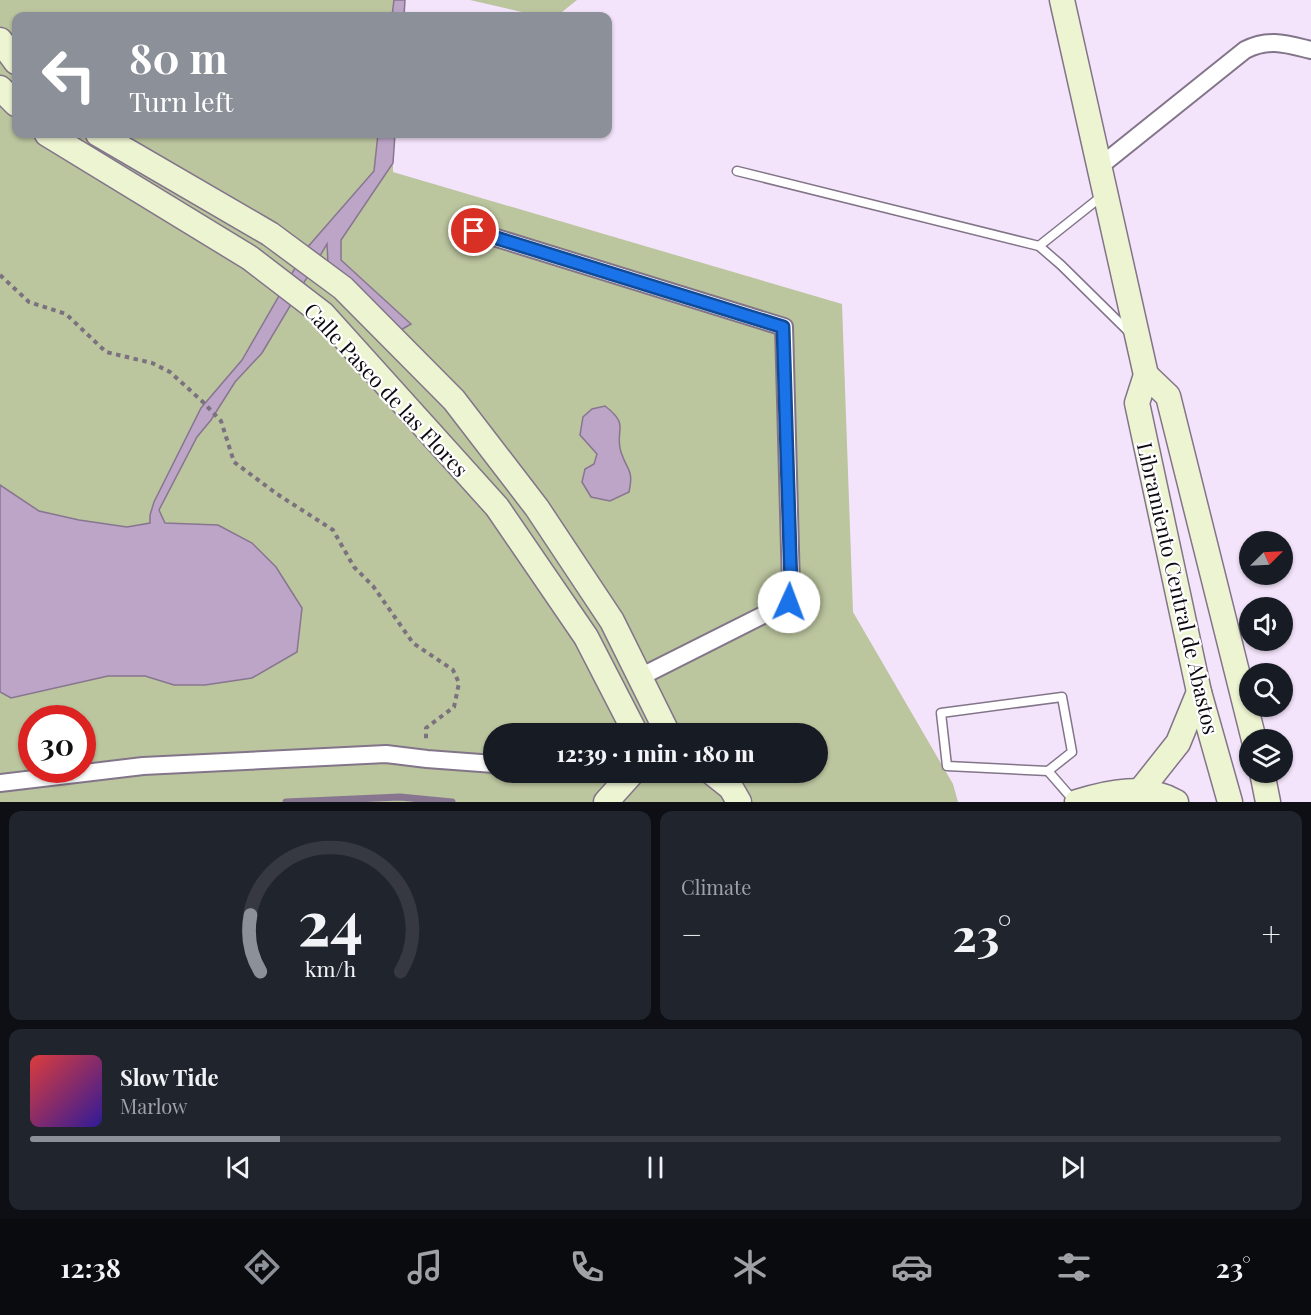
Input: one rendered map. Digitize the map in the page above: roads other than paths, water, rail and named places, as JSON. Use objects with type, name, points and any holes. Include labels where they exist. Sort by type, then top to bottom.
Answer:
[{"type":"street","points":[[1062,0],[1146,375]]},
{"type":"street","points":[[0,40],[12,56]]},
{"type":"street","points":[[1099,167],[1245,50],[1260,42],[1286,44],[1311,50]]},
{"type":"street","points":[[0,88],[12,100]]},
{"type":"street","name":"Calle Paseo de las Flores","points":[[54,138],[250,258],[323,314],[496,507],[586,637],[630,723]]},
{"type":"street","name":"Calle Paseo de las Flores","points":[[105,138],[270,234],[343,288],[454,400],[537,508],[612,621],[663,723]]},
{"type":"street","points":[[474,231],[783,327],[791,586],[789,602],[640,677]]},
{"type":"street","name":"Libramiento Central de Abastos","points":[[1230,802],[1199,692],[1137,403],[1146,375],[1168,396],[1251,729]]},
{"type":"street","points":[[468,475],[496,455]]},
{"type":"street","points":[[1140,791],[1178,743],[1199,692]]},
{"type":"street","points":[[0,783],[142,766],[386,754],[483,763]]},
{"type":"street","points":[[606,802],[623,783]]},
{"type":"street","points":[[724,783],[739,802]]},
{"type":"street","points":[[1264,783],[1268,802]]},
{"type":"street","points":[[1076,802],[1110,798],[1140,791],[1176,802]]},
{"type":"lane","points":[[737,171],[1039,246],[1138,341]]},
{"type":"lane","points":[[1039,246],[1105,194]]},
{"type":"lane","points":[[1048,771],[1071,752],[1062,697],[941,713],[947,766],[1048,771],[1076,802]]},
{"type":"waterway","points":[[286,802],[400,797],[452,802]]}]
